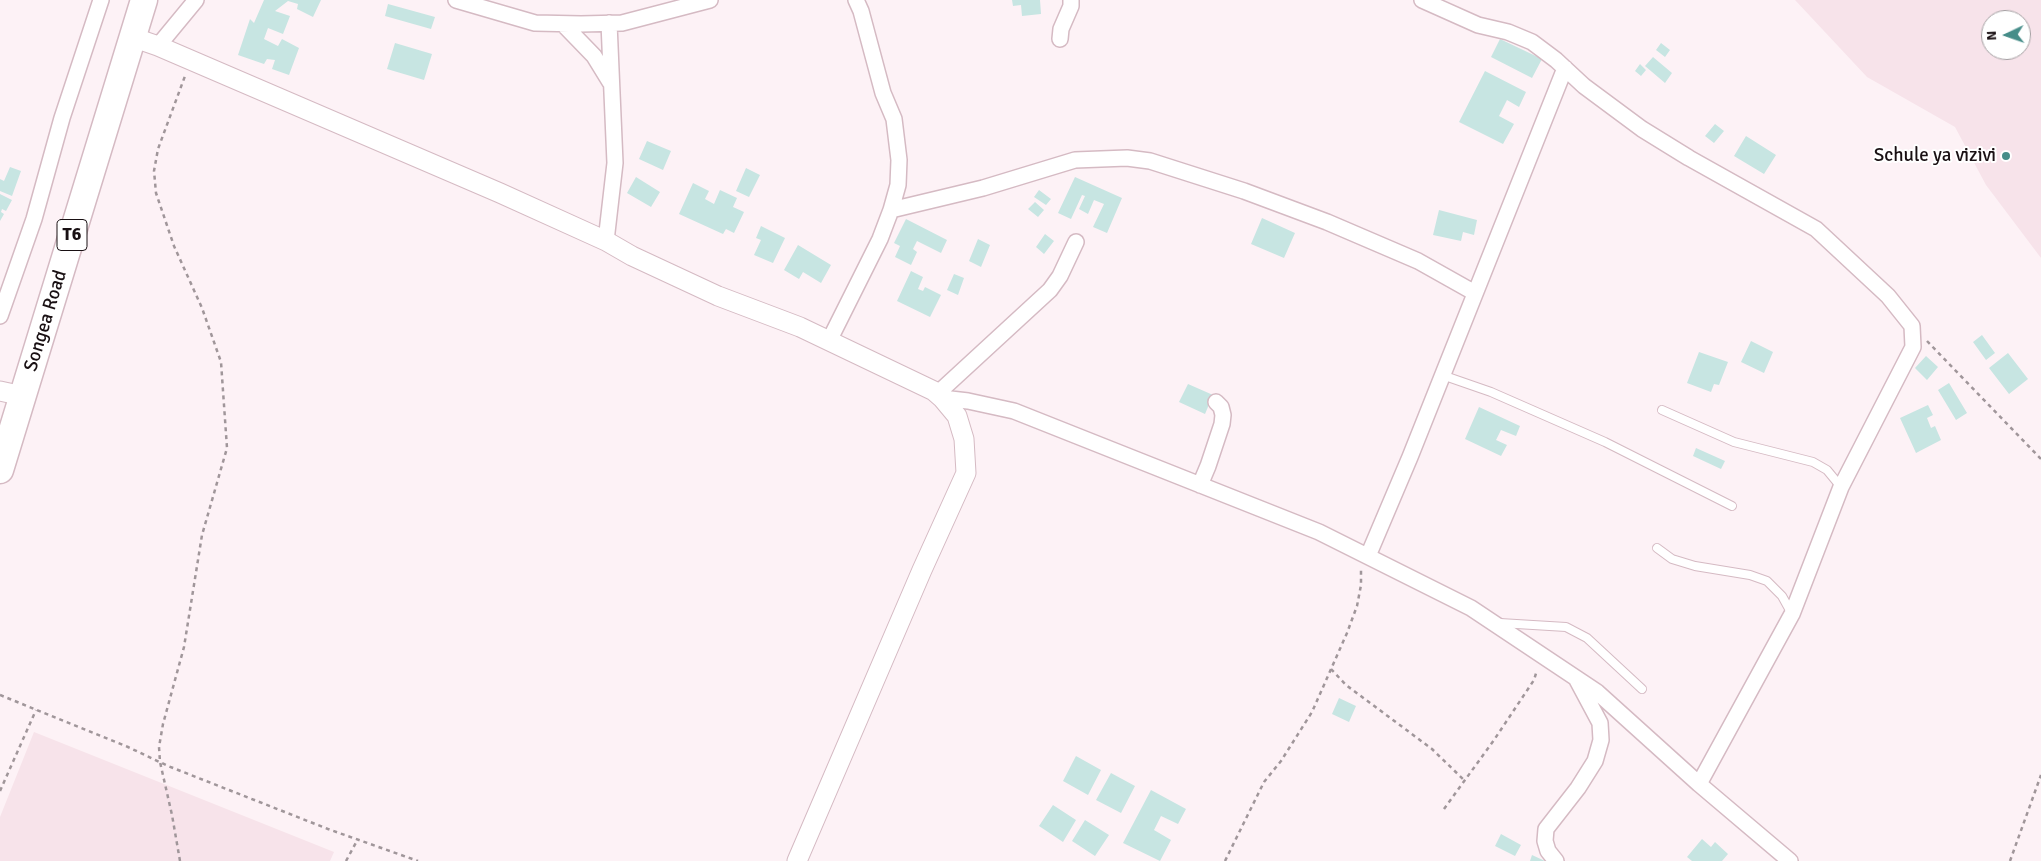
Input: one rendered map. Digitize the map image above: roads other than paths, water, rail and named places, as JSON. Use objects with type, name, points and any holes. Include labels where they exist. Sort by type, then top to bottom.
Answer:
[{"type":"highway","name":"Songea Road","points":[[0,470],[11,394],[144,0]]},
{"type":"street","points":[[0,316],[13,274],[34,219],[62,118],[101,0]]},
{"type":"street","points":[[158,46],[196,0]]},
{"type":"street","points":[[456,0],[535,23],[563,24],[622,23],[710,0]]},
{"type":"street","points":[[829,341],[868,265],[891,210],[898,185],[899,160],[894,120],[883,93],[861,11],[856,0]]},
{"type":"street","points":[[1060,39],[1061,29],[1071,6],[1071,0]]},
{"type":"street","points":[[1422,0],[1478,25],[1508,32],[1532,42],[1584,86],[1642,129],[1689,158],[1816,229],[1888,296],[1912,326],[1913,346],[1841,487],[1792,614],[1699,784]]},
{"type":"street","points":[[606,241],[615,163],[609,23]]},
{"type":"street","points":[[563,24],[594,56],[611,84]]},
{"type":"street","points":[[132,36],[500,193],[606,241],[632,256],[718,296],[800,327],[940,396],[1014,410],[1319,532],[1471,608],[1598,692],[1699,784],[1790,861]]},
{"type":"street","points":[[1364,555],[1410,457],[1565,68]]},
{"type":"street","points":[[891,210],[983,188],[1075,160],[1127,158],[1150,161],[1244,191],[1328,222],[1418,261],[1475,293]]},
{"type":"street","points":[[940,396],[1050,290],[1060,276],[1076,242]]},
{"type":"street","points":[[797,861],[906,605],[966,474],[964,439],[957,416],[940,396]]},
{"type":"street","points":[[1200,485],[1222,424],[1223,415],[1221,407],[1216,402]]},
{"type":"street","points":[[1556,861],[1548,852],[1546,829],[1578,788],[1595,761],[1601,740],[1600,723],[1576,678]]},
{"type":"lane","points":[[1442,375],[1491,392],[1605,442],[1732,506]]},
{"type":"lane","points":[[1662,410],[1734,442],[1813,462],[1827,470],[1841,487]]},
{"type":"lane","points":[[1657,548],[1672,558],[1695,566],[1750,575],[1767,581],[1782,596],[1792,614]]},
{"type":"lane","points":[[1494,623],[1566,627],[1587,638],[1642,689]]},
{"type":"place","name":"Schule ya vizivi","points":[[2006,156]]}]
